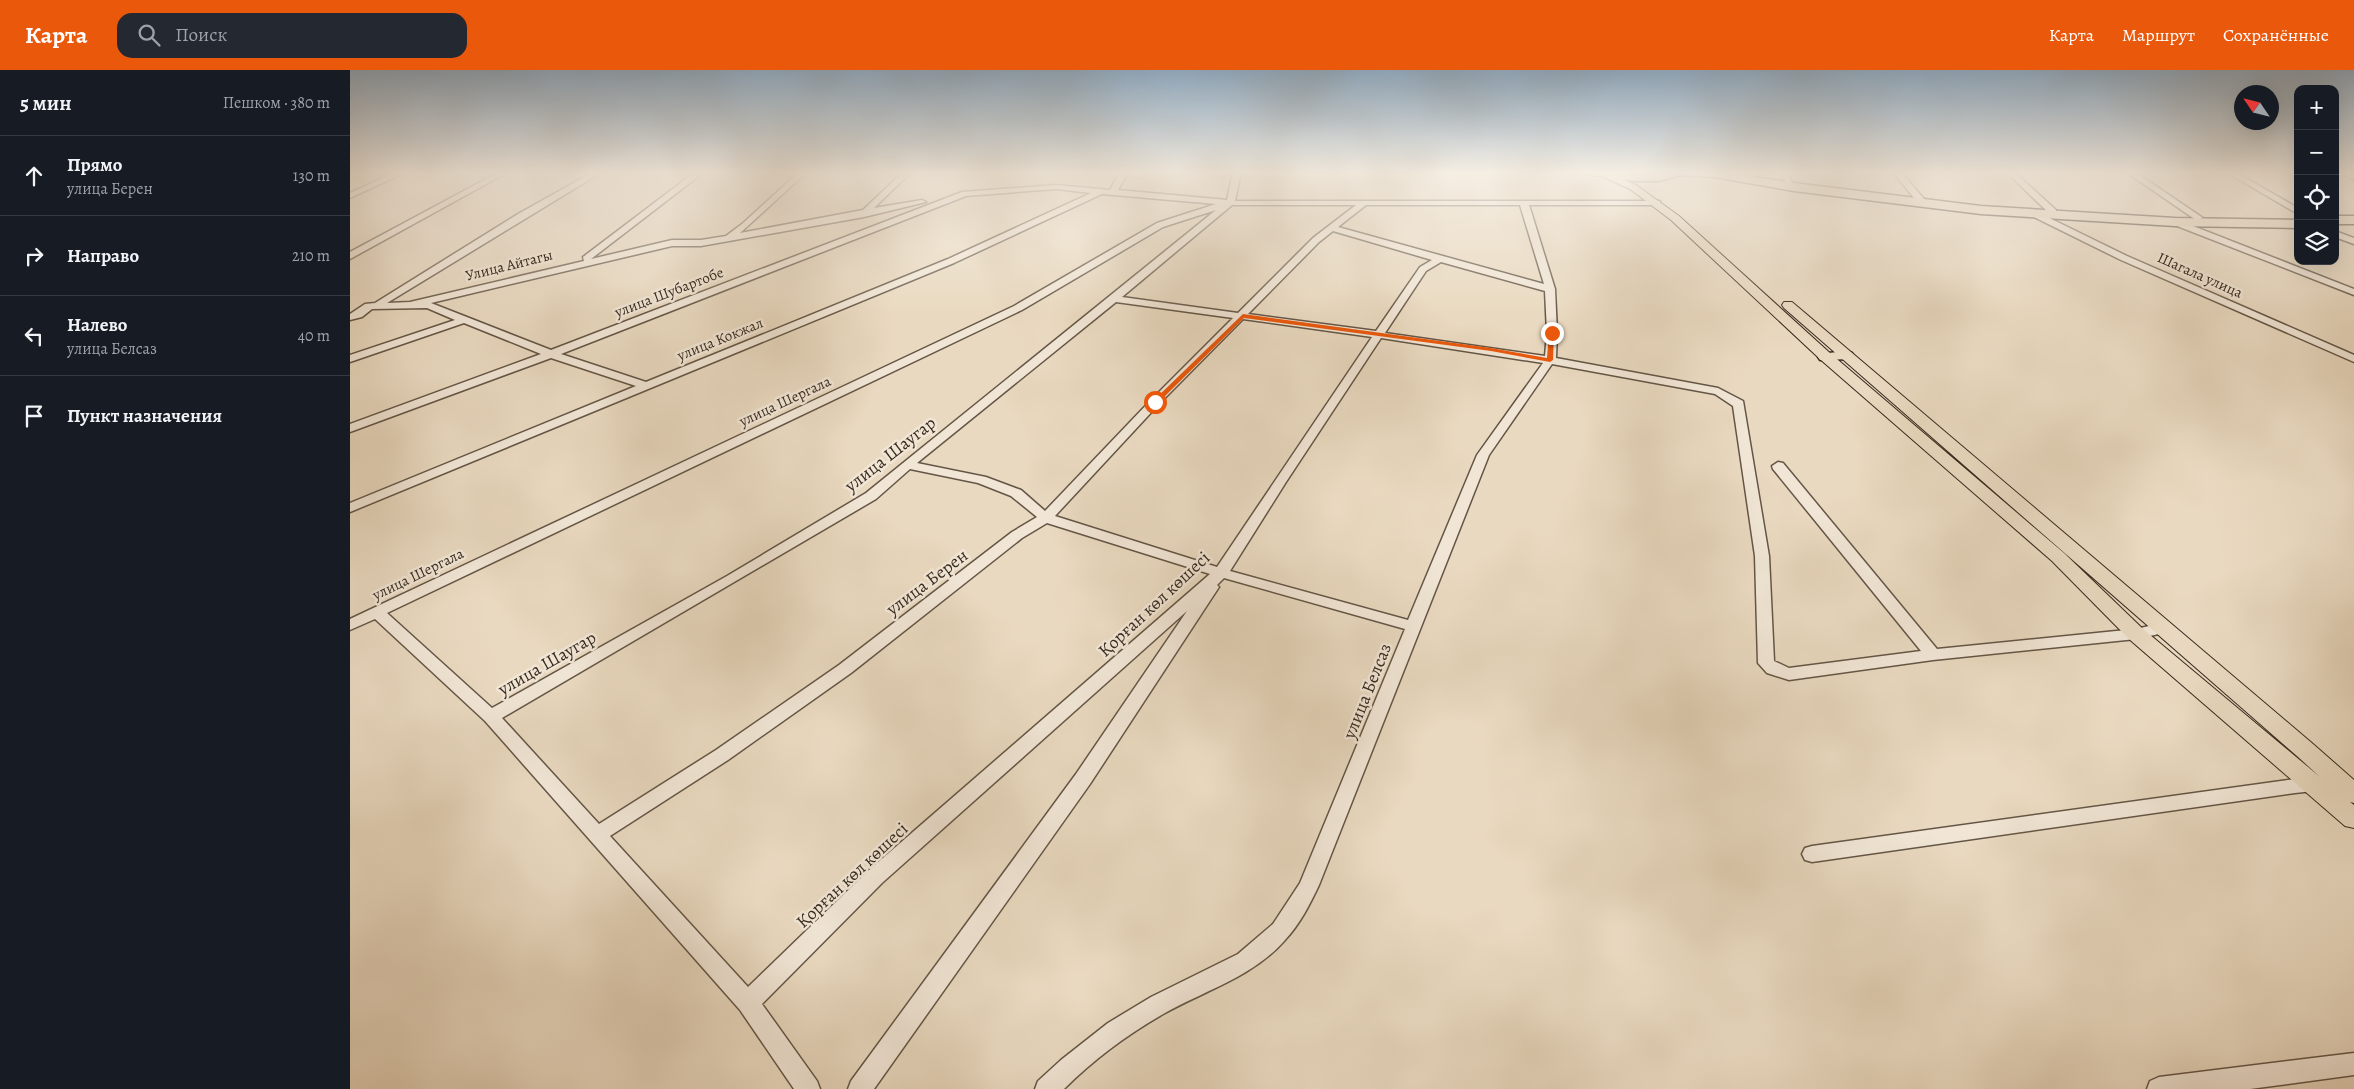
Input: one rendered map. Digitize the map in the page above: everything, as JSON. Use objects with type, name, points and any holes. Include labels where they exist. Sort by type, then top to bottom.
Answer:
[{"type":"highway","points":[[2133,220],[2294,224]]},
{"type":"highway","points":[[2339,220],[2354,220]]},
{"type":"highway","points":[[2339,224],[2354,225]]},
{"type":"highway","points":[[1826,357],[1846,356]]},
{"type":"main road","points":[[1676,220],[1826,357],[2058,557],[2136,634],[2354,819]]},
{"type":"main road","points":[[1692,220],[1846,356],[2354,794]]},
{"type":"street","points":[[350,256],[417,220]]},
{"type":"street","name":"Улица Айтагы","points":[[350,317],[358,315],[370,306],[386,301],[515,220]]},
{"type":"street","points":[[576,264],[590,257],[638,220]]},
{"type":"street","points":[[727,238],[752,220]]},
{"type":"street","name":"Улица Айтагы","points":[[414,304],[576,264],[672,243],[702,243],[832,220]]},
{"type":"street","name":"улица Шубартобе","points":[[350,428],[551,354],[899,220]]},
{"type":"street","name":"улица Кокжал","points":[[350,508],[950,261],[1040,220]]},
{"type":"street","name":"улица Шергала","points":[[350,625],[1018,308],[1160,225],[1178,220]]},
{"type":"street","name":"улица Шаугар","points":[[491,717],[732,580],[871,496],[907,465],[1114,300],[1209,220]]},
{"type":"street","name":"улица Берен","points":[[597,835],[722,755],[845,669],[1017,535],[1046,518],[1155,402],[1243,316],[1316,240],[1343,220]]},
{"type":"street","points":[[1529,220],[1550,289],[1552,333],[1550,360]]},
{"type":"street","name":"Шагала улица","points":[[2046,220],[2124,258],[2354,359]]},
{"type":"street","points":[[2176,222],[2354,292]]},
{"type":"street","points":[[1332,228],[1550,289]]},
{"type":"street","points":[[2339,235],[2354,241]]},
{"type":"street","name":"Қорған көл көшесі","points":[[748,1003],[875,877],[1220,573],[1278,482],[1423,269],[1440,259]]},
{"type":"street","points":[[1114,300],[1379,334],[1550,360],[1718,391],[1739,404],[1762,556],[1766,663],[1774,669],[1789,674],[1933,654],[2136,634],[2162,628]]},
{"type":"street","name":"Улица Айтагы","points":[[370,306],[428,305],[551,354],[646,386]]},
{"type":"street","points":[[350,359],[467,319]]},
{"type":"street","name":"улица Белсаз","points":[[1047,1089],[1104,1039],[1143,1013],[1236,967],[1257,953],[1276,935],[1295,910],[1309,885],[1483,456],[1550,360]]},
{"type":"street","points":[[907,465],[981,480],[1016,493],[1046,518],[1220,573],[1415,626]]},
{"type":"street","points":[[1778,466],[1933,654]]},
{"type":"street","points":[[860,1089],[1083,779],[1220,573]]},
{"type":"street","points":[[377,612],[491,717],[748,1003],[808,1089]]},
{"type":"street","points":[[1812,854],[2295,786],[2316,785]]},
{"type":"street","points":[[2159,1089],[2354,1064]]},
{"type":"route","points":[[1155,402],[1243,316],[1491,350],[1550,360],[1552,333]]}]
